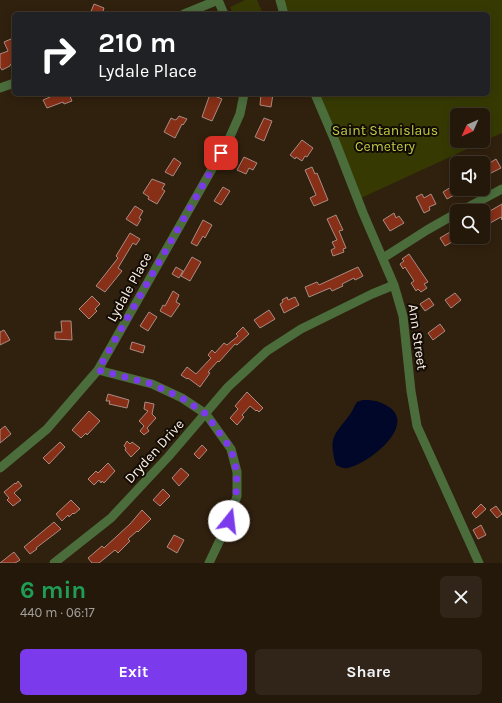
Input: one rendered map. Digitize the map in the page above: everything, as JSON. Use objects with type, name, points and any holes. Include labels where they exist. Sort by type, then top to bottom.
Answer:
[{"type":"street","points":[[189,12],[218,0],[223,12]]},
{"type":"street","points":[[280,0],[283,12]]},
{"type":"street","points":[[0,88],[12,84]]},
{"type":"street","name":"Lydale Place","points":[[0,468],[47,429],[98,370],[229,139],[240,114],[244,96]]},
{"type":"street","name":"Ann Street","points":[[316,96],[394,285],[403,316],[411,392],[418,426],[479,563]]},
{"type":"street","points":[[474,204],[502,189]]},
{"type":"street","points":[[383,258],[450,217]]},
{"type":"street","name":"Dryden Drive","points":[[54,563],[111,518],[168,458],[241,374],[267,351],[283,339],[327,316],[394,285]]},
{"type":"street","points":[[98,370],[152,384],[182,398],[206,414],[231,449],[237,472],[236,496],[229,521],[209,563]]},
{"type":"green space","points":[[245,0],[257,0],[262,12],[232,12],[230,7]]},
{"type":"green space","name":"Saint Stanislaus Cemetery","points":[[284,0],[502,0],[502,133],[490,139],[490,108],[450,108],[450,148],[469,148],[361,198],[319,96],[490,96],[490,12],[288,12]]},
{"type":"water","points":[[363,400],[377,401],[389,407],[396,415],[397,424],[394,434],[377,452],[367,459],[357,465],[342,468],[336,465],[333,448],[334,437],[357,402]]},
{"type":"building","points":[[94,4],[104,8],[103,12],[91,12]]},
{"type":"building","points":[[11,39],[12,42],[12,64],[2,70],[0,67],[0,54],[8,51],[4,42]]},
{"type":"building","points":[[70,96],[72,101],[64,104],[63,102],[47,108],[43,100],[50,97]]},
{"type":"building","points":[[209,96],[215,96],[222,99],[212,121],[202,117]]},
{"type":"building","points":[[261,96],[273,96],[271,107],[260,105]]},
{"type":"building","points":[[179,116],[187,119],[183,125],[182,124],[175,138],[164,132],[171,118],[175,120]]},
{"type":"building","points":[[264,118],[272,121],[264,141],[255,137]]},
{"type":"building","points":[[302,140],[313,148],[307,157],[305,156],[302,161],[296,157],[295,159],[290,155]]},
{"type":"building","points":[[244,157],[257,163],[253,170],[249,168],[246,174],[237,170]]},
{"type":"building","points":[[174,158],[181,163],[173,176],[165,172]]},
{"type":"building","points":[[496,159],[501,168],[490,174],[490,163]]},
{"type":"building","points":[[312,167],[315,174],[317,173],[328,200],[314,206],[310,198],[316,195],[305,170]]},
{"type":"building","points":[[152,179],[165,184],[162,189],[165,191],[157,204],[148,199],[149,197],[143,193]]},
{"type":"building","points":[[223,187],[230,191],[221,205],[214,201]]},
{"type":"building","points":[[450,188],[450,196],[452,196],[447,199],[443,192]]},
{"type":"building","points":[[422,194],[424,198],[431,194],[436,204],[429,207],[430,210],[424,213],[416,197]]},
{"type":"building","points":[[502,204],[502,220],[501,217],[490,223],[490,211]]},
{"type":"building","points":[[135,206],[143,211],[137,226],[126,219]]},
{"type":"building","points":[[394,213],[396,218],[399,216],[404,223],[390,231],[383,220]]},
{"type":"building","points":[[336,215],[343,230],[339,231],[346,248],[343,249],[344,252],[333,256],[331,250],[335,248],[332,242],[337,240],[327,219]]},
{"type":"building","points":[[203,220],[212,225],[205,238],[203,236],[197,246],[191,243]]},
{"type":"building","points":[[450,232],[450,243],[445,246],[440,238]]},
{"type":"building","points":[[130,233],[140,239],[136,245],[133,243],[118,268],[122,271],[105,292],[96,286],[118,258],[116,256]]},
{"type":"building","points":[[409,254],[428,282],[424,284],[427,288],[421,292],[418,289],[416,291],[411,283],[414,281],[405,267],[403,269],[400,264],[404,261],[402,259]]},
{"type":"building","points":[[192,257],[201,262],[190,281],[181,276]]},
{"type":"building","points":[[176,267],[183,271],[179,278],[172,274]]},
{"type":"building","points":[[358,267],[363,276],[355,280],[354,278],[342,284],[343,286],[332,291],[330,288],[309,297],[305,287],[317,282],[319,285]]},
{"type":"building","points":[[173,291],[179,295],[176,302],[180,304],[171,317],[160,311],[163,305],[165,306]]},
{"type":"building","points":[[455,293],[461,300],[451,308],[445,300]]},
{"type":"building","points":[[92,296],[100,304],[95,309],[97,311],[89,319],[79,309]]},
{"type":"building","points":[[287,297],[288,300],[295,297],[299,305],[284,313],[280,304],[283,302],[282,300]]},
{"type":"building","points":[[429,298],[434,305],[425,311],[420,304]]},
{"type":"building","points":[[269,310],[275,319],[260,328],[254,320]]},
{"type":"building","points":[[149,312],[157,317],[148,331],[140,326]]},
{"type":"building","points":[[61,321],[71,321],[72,340],[55,339],[55,332],[62,332]]},
{"type":"building","points":[[440,324],[445,331],[433,340],[428,333]]},
{"type":"building","points":[[243,327],[249,334],[237,345],[235,344],[219,362],[218,361],[208,372],[210,373],[200,387],[188,378],[187,379],[181,375],[187,367],[196,374],[211,358],[208,355],[212,350],[215,353],[224,343],[227,345],[238,336],[236,334]]},
{"type":"building","points":[[4,330],[10,340],[0,345],[0,332]]},
{"type":"building","points":[[132,342],[145,346],[143,353],[130,349]]},
{"type":"building","points":[[247,392],[263,408],[259,412],[250,406],[242,415],[244,417],[237,425],[230,418],[238,409],[235,406]]},
{"type":"building","points":[[108,394],[129,400],[127,408],[109,404],[110,401],[106,401]]},
{"type":"building","points":[[145,402],[154,404],[152,414],[156,418],[147,428],[149,431],[144,435],[140,431],[144,426],[139,421],[148,411],[144,409]]},
{"type":"building","points":[[89,411],[100,421],[87,435],[86,433],[81,438],[72,430]]},
{"type":"building","points":[[5,426],[11,434],[0,443],[0,430]]},
{"type":"building","points":[[127,441],[130,444],[132,442],[140,448],[131,457],[125,450],[126,448],[124,446]]},
{"type":"building","points":[[60,442],[65,447],[49,464],[43,458]]},
{"type":"building","points":[[202,445],[207,450],[199,459],[194,454]]},
{"type":"building","points":[[108,463],[115,471],[104,483],[102,481],[101,483],[99,480],[94,485],[88,479],[96,471],[98,473]]},
{"type":"building","points":[[181,468],[189,475],[179,486],[172,478]]},
{"type":"building","points":[[18,481],[22,486],[14,493],[21,500],[13,506],[7,500],[9,498],[4,492]]},
{"type":"building","points":[[163,489],[170,496],[160,506],[153,500]]},
{"type":"building","points":[[71,500],[80,509],[69,517],[68,515],[62,521],[56,514]]},
{"type":"building","points":[[481,504],[486,509],[476,518],[472,513]]},
{"type":"building","points":[[496,506],[502,514],[497,518],[490,510]]},
{"type":"building","points":[[142,510],[151,519],[138,532],[137,531],[128,539],[130,541],[118,553],[115,550],[99,563],[92,563],[88,558],[102,546],[104,548],[130,524]]},
{"type":"building","points":[[54,522],[61,529],[30,554],[24,547]]},
{"type":"building","points":[[481,525],[486,535],[478,539],[473,530]]},
{"type":"building","points":[[174,535],[184,540],[177,553],[167,547]]},
{"type":"building","points":[[14,552],[20,560],[15,563],[0,563]]},
{"type":"route","points":[[221,153],[98,370],[152,384],[182,398],[206,414],[231,449],[237,472],[236,496],[229,521]]}]
